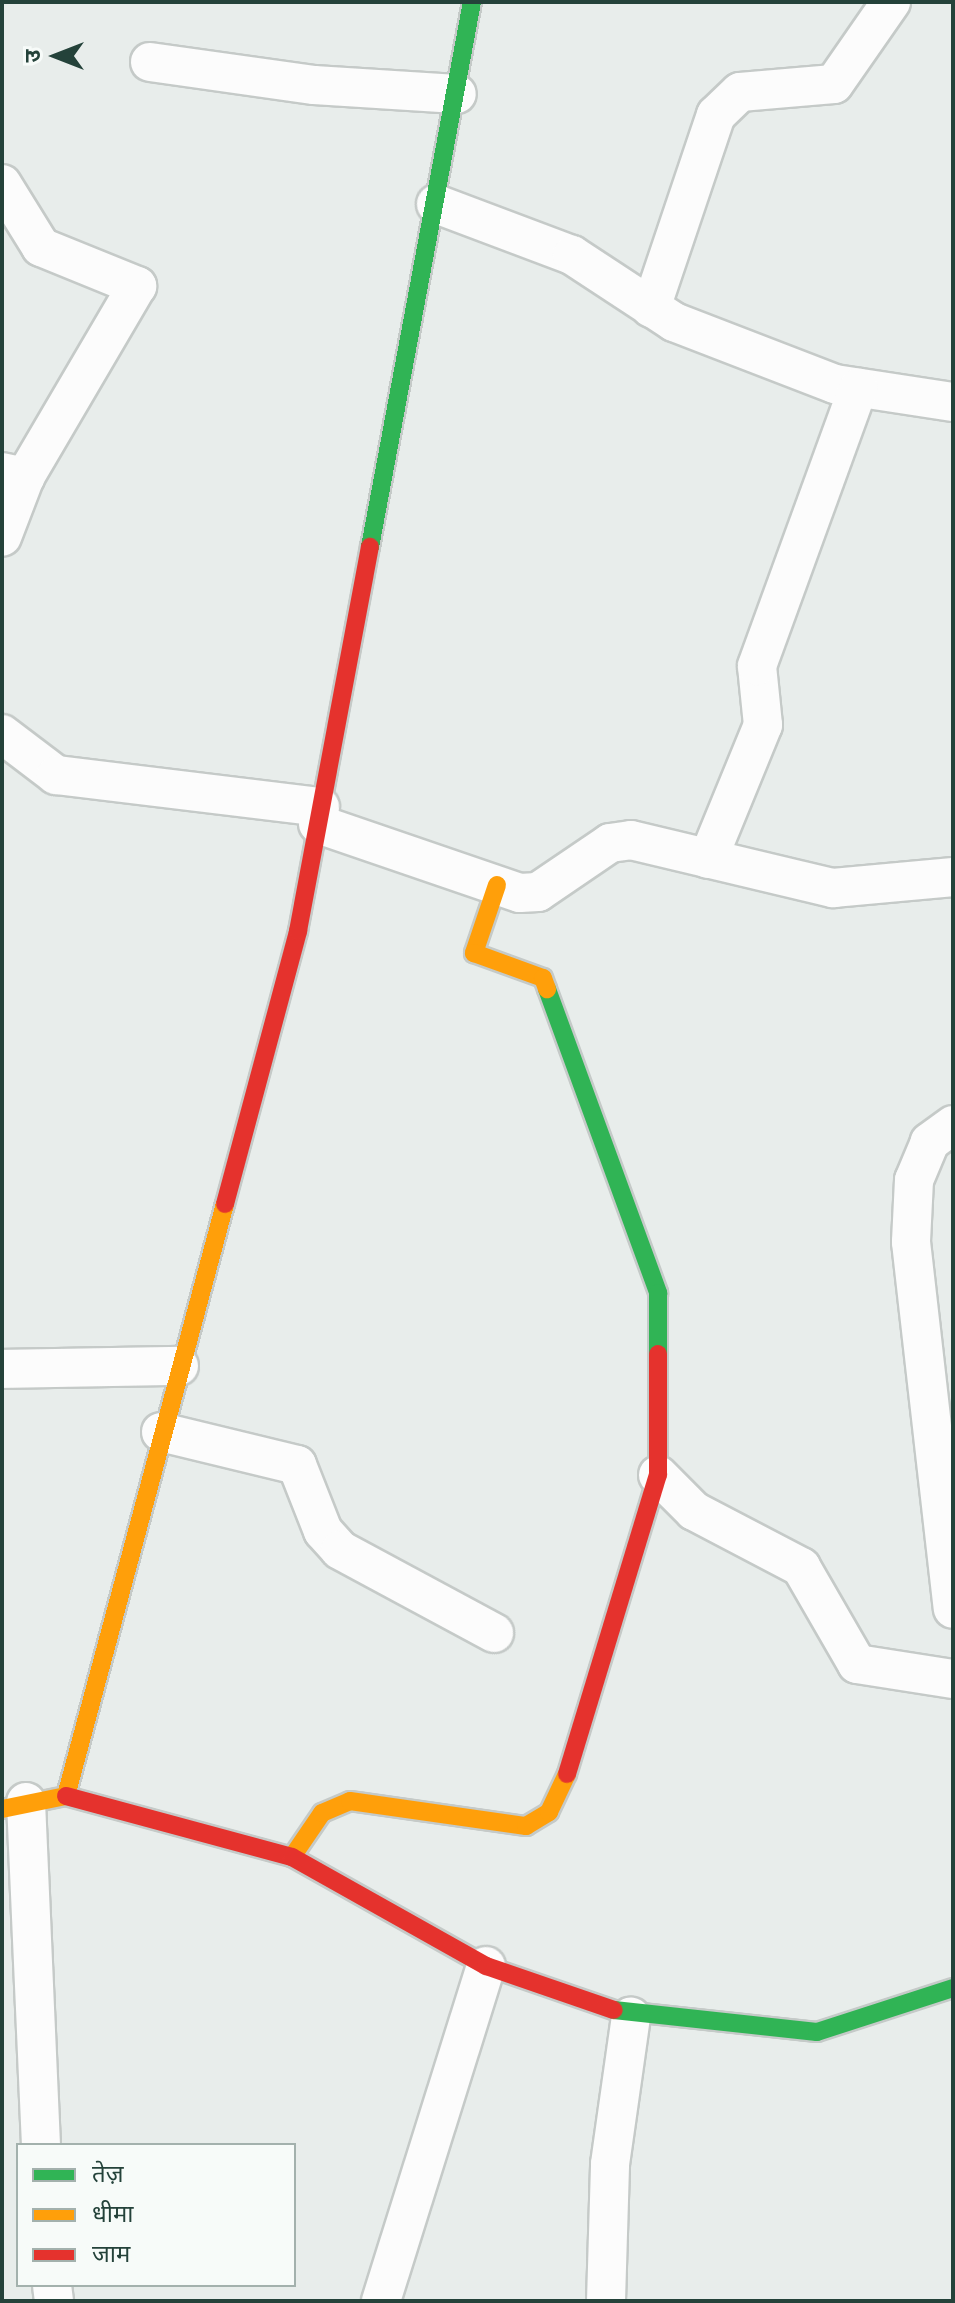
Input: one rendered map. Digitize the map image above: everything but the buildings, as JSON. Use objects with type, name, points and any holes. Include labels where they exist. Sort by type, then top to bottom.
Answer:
[{"type":"street","points":[[66,1796],[161,1432],[298,931],[472,2]]},
{"type":"street","points":[[651,308],[716,115],[740,92],[834,84],[891,2]]},
{"type":"street","points":[[150,62],[314,85],[457,94]]},
{"type":"street","points":[[2,184],[41,247],[137,286],[14,474],[2,537]]},
{"type":"street","points":[[436,204],[572,255],[651,308],[858,388],[953,402]]},
{"type":"street","points":[[708,859],[763,725],[757,666],[858,388]]},
{"type":"street","points":[[2,734],[56,775],[319,815],[497,885],[538,892],[610,843],[631,840],[833,888],[953,877]]},
{"type":"street","points":[[292,1857],[322,1813],[350,1801],[526,1826],[549,1812],[572,1764],[658,1475],[658,1293],[543,978],[474,953],[497,885]]},
{"type":"street","points":[[953,1125],[930,1142],[914,1180],[911,1242],[953,1609]]},
{"type":"street","points":[[7,1361],[179,1366]]},
{"type":"street","points":[[161,1432],[297,1465],[323,1531],[340,1550],[494,1633]]},
{"type":"street","points":[[658,1475],[694,1511],[801,1567],[857,1664],[953,1679]]},
{"type":"street","points":[[51,2142],[14,1805],[66,1796],[292,1857],[486,1966],[631,2016],[817,2032],[953,1988]]},
{"type":"street","points":[[381,2301],[486,1966]]},
{"type":"street","points":[[606,2301],[610,2164],[631,2016]]},
{"type":"traffic: fast","points":[[370,547],[472,2]]},
{"type":"traffic: fast","points":[[547,989],[658,1293],[658,1354]]},
{"type":"traffic: fast","points":[[614,2010],[817,2032],[953,1988]]},
{"type":"traffic: slow","points":[[497,885],[474,953],[543,978],[547,989]]},
{"type":"traffic: slow","points":[[2,1809],[66,1796],[225,1204]]},
{"type":"traffic: slow","points":[[292,1857],[322,1813],[350,1801],[526,1826],[549,1812],[567,1774]]},
{"type":"traffic: jam","points":[[225,1204],[298,931],[370,547]]},
{"type":"traffic: jam","points":[[567,1774],[658,1475],[658,1354]]},
{"type":"traffic: jam","points":[[66,1796],[292,1857],[486,1966],[614,2010]]}]
